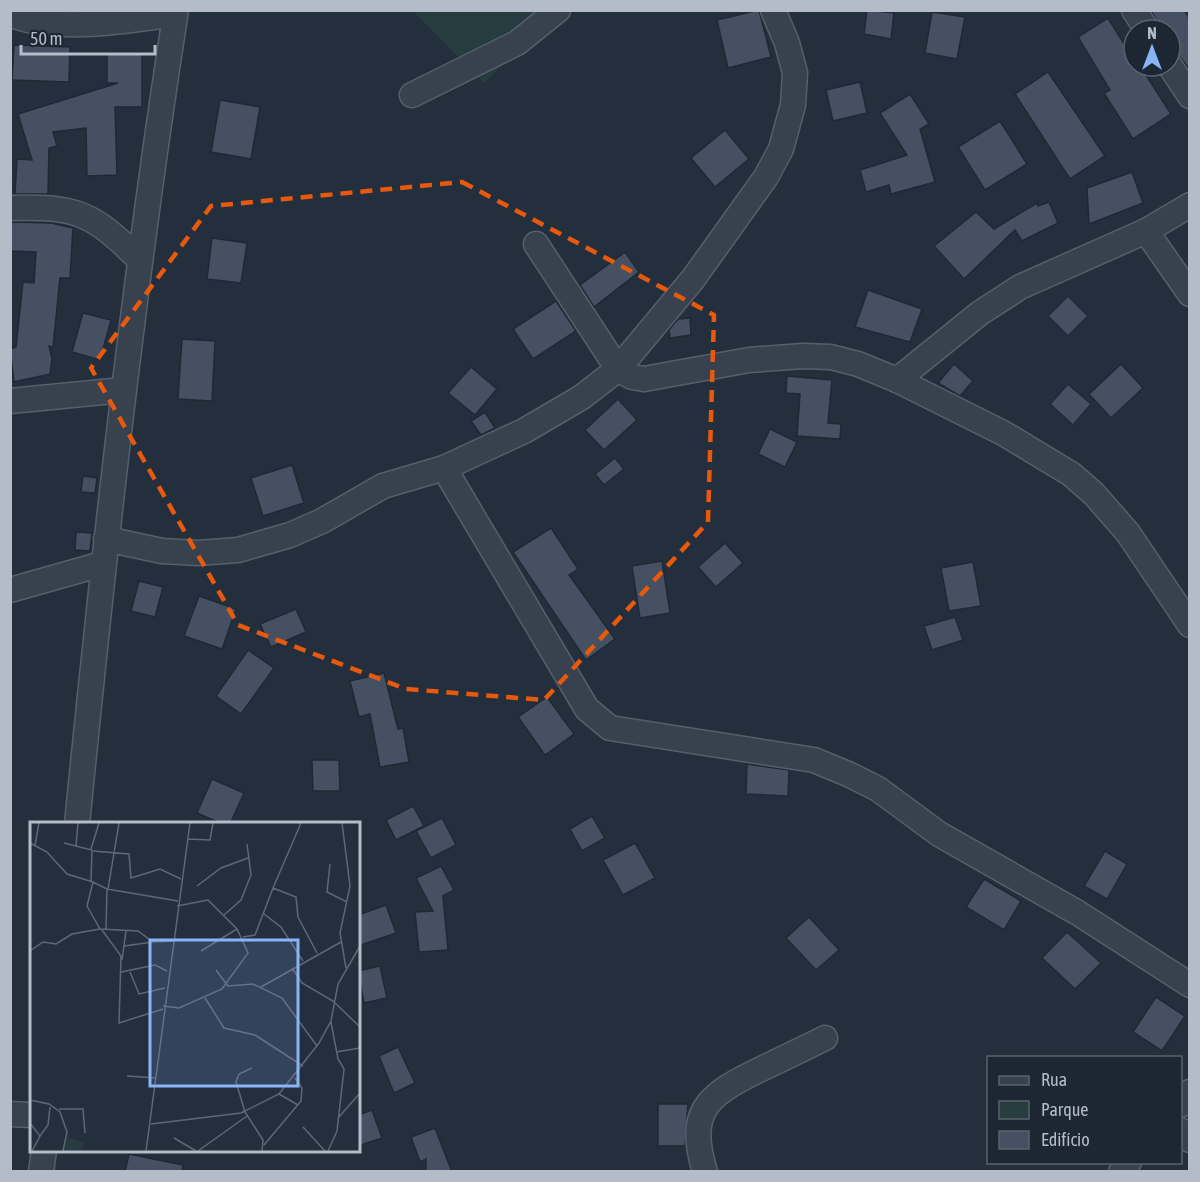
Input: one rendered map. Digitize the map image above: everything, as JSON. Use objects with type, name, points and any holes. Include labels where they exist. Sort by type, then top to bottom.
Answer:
[{"type":"street","points":[[412,95],[517,43],[558,10]]},
{"type":"street","points":[[106,539],[162,551],[238,550],[290,535],[322,521],[383,486],[444,468],[553,415],[582,397],[618,369],[693,279],[766,177],[781,148],[794,105],[795,74],[787,43],[773,10]]},
{"type":"street","points":[[16,20],[101,22],[175,12],[123,390],[102,564],[77,822]]},
{"type":"street","points":[[1178,78],[1190,96]]},
{"type":"street","points":[[897,380],[980,313],[1020,287],[1146,231],[1190,205]]},
{"type":"street","points":[[10,207],[59,208],[79,212],[112,232],[140,260]]},
{"type":"street","points":[[1146,231],[1190,294]]},
{"type":"street","points":[[536,244],[618,369],[632,377],[644,379],[749,360],[803,356],[831,357],[858,364],[897,380],[1003,433],[1071,474],[1094,494],[1128,533],[1190,625]]},
{"type":"street","points":[[10,401],[123,390]]},
{"type":"street","points":[[444,468],[587,709],[596,719],[610,728],[642,735],[813,760],[848,774],[878,789],[939,834],[1077,913],[1190,985]]},
{"type":"street","points":[[10,590],[102,564]]},
{"type":"street","points":[[705,1172],[698,1149],[698,1127],[706,1104],[723,1088],[825,1038]]},
{"type":"street","points":[[10,1114],[30,1115]]},
{"type":"street","points":[[41,1172],[44,1152]]},
{"type":"highlighted area","points":[[462,182],[714,315],[708,522],[544,700],[406,689],[238,625],[91,368],[211,206]]},
{"type":"green space","points":[[413,11],[559,11],[484,83]]},
{"type":"building","points":[[759,10],[771,57],[728,68],[717,20]]},
{"type":"building","points":[[867,10],[894,13],[891,39],[864,34]]},
{"type":"building","points":[[1151,10],[1184,10],[1190,19],[1190,70],[1182,59],[1182,18],[1155,18]]},
{"type":"building","points":[[932,12],[965,17],[957,59],[925,53]]},
{"type":"building","points":[[1108,18],[1122,41],[1122,78],[1148,78],[1171,114],[1133,139],[1104,93],[1110,90],[1078,37]]},
{"type":"building","points":[[14,45],[70,47],[69,82],[12,80]]},
{"type":"building","points":[[107,53],[142,53],[142,107],[115,107],[117,175],[87,176],[86,128],[53,132],[57,146],[49,148],[48,194],[15,194],[17,159],[32,160],[18,114],[118,83],[107,83]]},
{"type":"building","points":[[1048,72],[1105,156],[1070,179],[1015,94]]},
{"type":"building","points":[[860,82],[867,113],[833,121],[826,90]]},
{"type":"building","points":[[910,94],[929,124],[920,129],[935,182],[891,194],[889,185],[866,192],[860,170],[907,155],[880,113]]},
{"type":"building","points":[[220,100],[260,107],[251,159],[211,152]]},
{"type":"building","points":[[1000,121],[1027,164],[985,190],[958,147]]},
{"type":"building","points":[[725,130],[749,159],[715,187],[691,158]]},
{"type":"building","points":[[1132,172],[1143,203],[1089,224],[1087,188]]},
{"type":"building","points":[[1049,202],[1058,223],[1022,241],[1015,230],[964,279],[934,246],[976,212],[994,229],[1037,203],[1038,206]]},
{"type":"building","points":[[10,222],[51,223],[73,228],[70,278],[60,278],[53,347],[49,346],[52,358],[50,374],[14,382],[10,349],[16,347],[23,282],[34,283],[36,252],[10,251]]},
{"type":"building","points":[[212,238],[247,243],[241,283],[207,279]]},
{"type":"building","points":[[625,252],[639,272],[594,307],[580,285]]},
{"type":"building","points":[[868,290],[922,309],[910,342],[855,327]]},
{"type":"building","points":[[1068,296],[1088,316],[1068,336],[1048,316]]},
{"type":"building","points":[[556,301],[576,331],[533,359],[513,329]]},
{"type":"building","points":[[83,313],[111,320],[100,360],[72,352]]},
{"type":"building","points":[[690,318],[691,335],[670,338],[669,330],[678,319]]},
{"type":"building","points":[[182,339],[215,341],[212,401],[178,399]]},
{"type":"building","points":[[954,364],[973,381],[960,396],[938,383]]},
{"type":"building","points":[[1121,364],[1143,388],[1111,418],[1089,394]]},
{"type":"building","points":[[471,367],[497,389],[475,415],[448,393]]},
{"type":"building","points":[[787,376],[832,380],[828,423],[841,424],[840,439],[797,436],[800,394],[786,393]]},
{"type":"building","points":[[1068,384],[1091,404],[1073,425],[1050,404]]},
{"type":"building","points":[[618,399],[637,420],[604,450],[585,430]]},
{"type":"building","points":[[485,412],[495,428],[481,435],[471,421]]},
{"type":"building","points":[[770,429],[797,442],[785,467],[758,454]]},
{"type":"building","points":[[615,458],[624,469],[604,485],[595,474]]},
{"type":"building","points":[[292,465],[304,503],[263,516],[251,478]]},
{"type":"building","points":[[83,476],[97,478],[95,493],[81,492]]},
{"type":"building","points":[[551,528],[578,569],[569,575],[615,639],[586,660],[513,552]]},
{"type":"building","points":[[76,532],[92,533],[90,551],[75,550]]},
{"type":"building","points":[[725,543],[743,563],[716,587],[698,567]]},
{"type":"building","points":[[662,561],[670,613],[640,618],[632,566]]},
{"type":"building","points":[[973,562],[981,606],[949,611],[941,568]]},
{"type":"building","points":[[139,581],[163,587],[155,617],[131,611]]},
{"type":"building","points":[[199,596],[236,609],[222,649],[184,636]]},
{"type":"building","points":[[296,609],[306,632],[271,647],[260,624]]},
{"type":"building","points":[[955,617],[963,640],[932,650],[924,626]]},
{"type":"building","points":[[248,650],[274,668],[241,714],[216,696]]},
{"type":"building","points":[[384,673],[398,729],[403,728],[409,762],[380,767],[370,714],[359,717],[350,681]]},
{"type":"building","points":[[547,697],[574,734],[545,755],[518,717]]},
{"type":"building","points":[[312,760],[339,760],[340,791],[313,791]]},
{"type":"building","points":[[747,764],[789,770],[788,796],[746,794]]},
{"type":"building","points":[[212,779],[244,793],[231,822],[217,822],[197,813]]},
{"type":"building","points":[[413,806],[424,826],[396,840],[386,820]]},
{"type":"building","points":[[592,816],[605,838],[582,851],[570,829]]},
{"type":"building","points":[[442,818],[456,845],[431,858],[416,831]]},
{"type":"building","points":[[635,843],[655,878],[623,895],[603,860]]},
{"type":"building","points":[[1105,851],[1127,864],[1107,899],[1084,886]]},
{"type":"building","points":[[441,866],[454,890],[443,896],[448,950],[419,952],[415,912],[433,911],[416,878]]},
{"type":"building","points":[[984,879],[1021,901],[1004,930],[966,907]]},
{"type":"building","points":[[386,905],[396,933],[360,945],[360,914]]},
{"type":"building","points":[[809,917],[839,950],[816,970],[786,938]]},
{"type":"building","points":[[1067,932],[1101,963],[1075,989],[1042,958]]},
{"type":"building","points":[[380,966],[387,998],[364,1003],[360,971]]},
{"type":"building","points":[[1156,997],[1185,1016],[1162,1051],[1133,1032]]},
{"type":"building","points":[[398,1047],[415,1083],[394,1093],[379,1056]]},
{"type":"building","points":[[658,1104],[688,1104],[685,1146],[658,1146]]},
{"type":"building","points":[[372,1110],[382,1138],[360,1145],[360,1114]]},
{"type":"building","points":[[435,1128],[452,1172],[426,1172],[426,1159],[420,1162],[411,1137]]},
{"type":"building","points":[[129,1154],[183,1165],[182,1172],[125,1172]]}]
